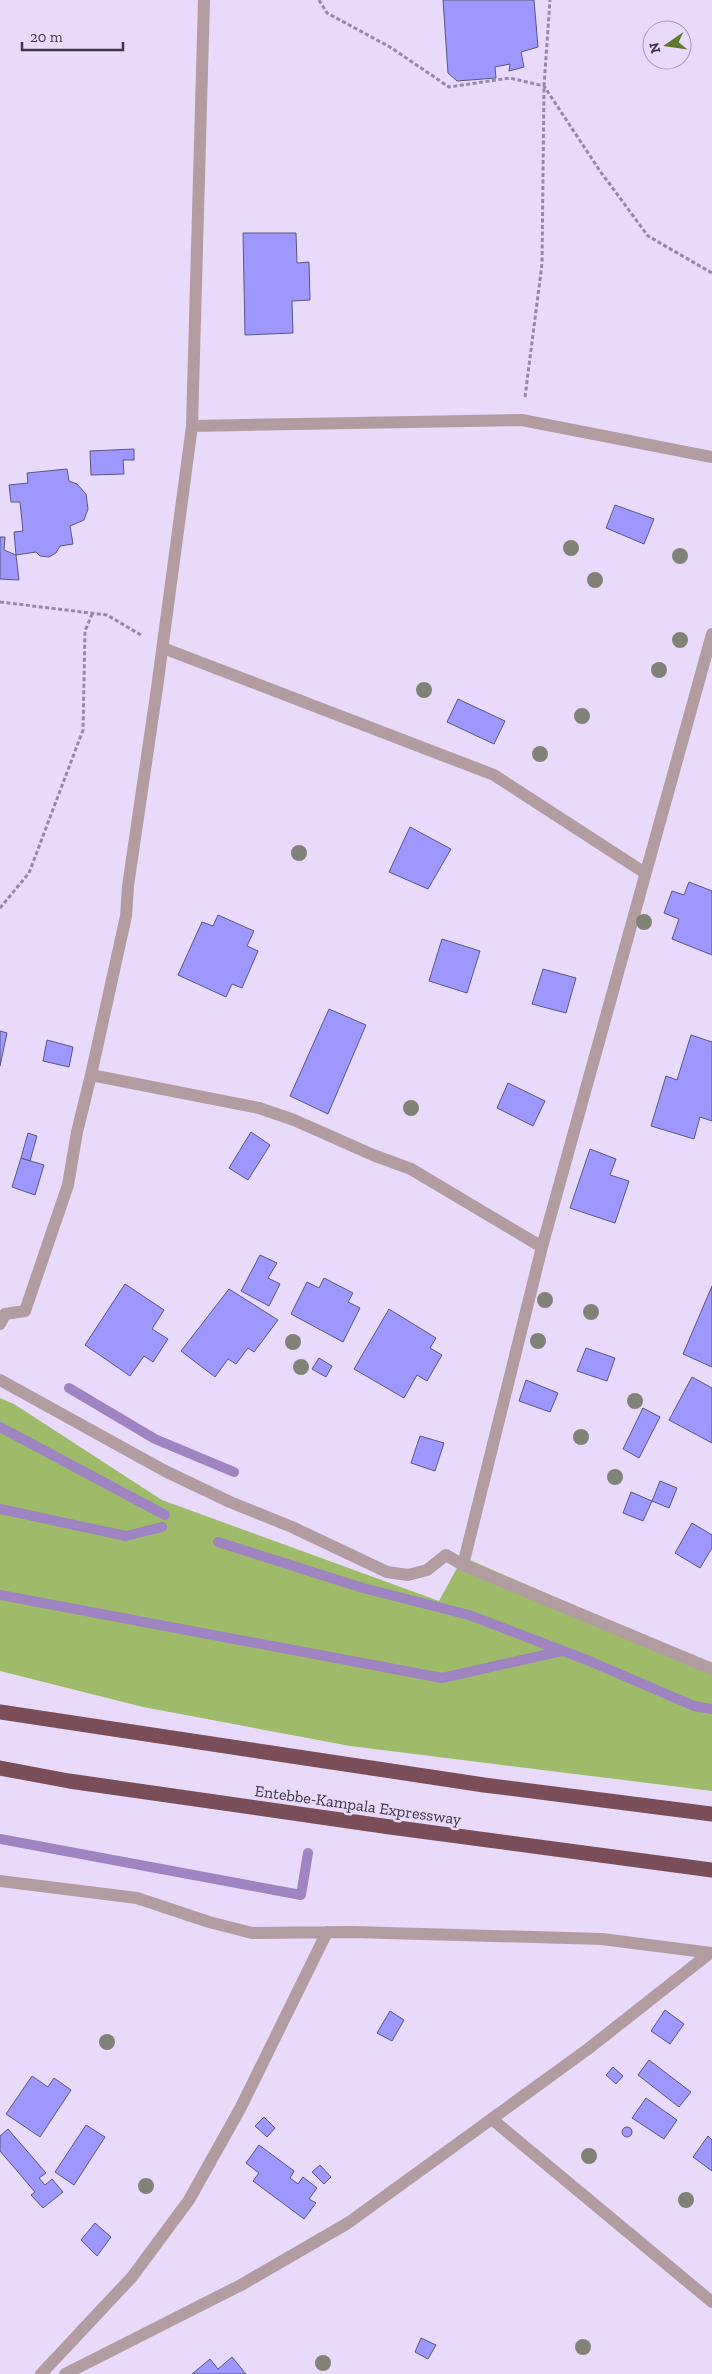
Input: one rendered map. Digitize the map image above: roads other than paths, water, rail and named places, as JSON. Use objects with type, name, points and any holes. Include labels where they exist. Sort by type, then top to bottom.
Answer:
[{"type":"highway","points":[[0,1712],[484,1785],[712,1814]]},
{"type":"highway","name":"Entebbe-Kampala Expressway","points":[[0,1768],[70,1781],[360,1823],[712,1870]]},
{"type":"street","points":[[0,1324],[5,1314],[25,1311],[68,1185],[77,1132],[126,916],[128,886],[163,648],[192,426],[204,0]]},
{"type":"street","points":[[192,426],[522,420],[712,457]]},
{"type":"street","points":[[463,1565],[542,1247],[712,634]]},
{"type":"street","points":[[163,648],[494,775],[645,873]]},
{"type":"street","points":[[91,1075],[258,1108],[294,1120],[411,1169],[542,1247]]},
{"type":"street","points":[[0,1380],[165,1471],[230,1502],[292,1527],[387,1572],[408,1575],[427,1570],[446,1555],[463,1565],[712,1669]]},
{"type":"street","points":[[0,1881],[137,1898],[209,1922],[252,1932],[602,1939],[711,1953]]},
{"type":"street","points":[[41,2374],[132,2277],[189,2200],[240,2107],[327,1932]]},
{"type":"street","points":[[65,2374],[80,2371],[241,2285],[348,2222],[493,2120],[711,1953]]},
{"type":"street","points":[[493,2120],[712,2302]]},
{"type":"waterway","points":[[69,1388],[155,1439],[234,1472]]},
{"type":"waterway","points":[[0,1427],[165,1515]]},
{"type":"waterway","points":[[0,1509],[126,1536],[162,1527]]},
{"type":"waterway","points":[[218,1542],[363,1588],[469,1615],[587,1660],[694,1706],[712,1709]]},
{"type":"waterway","points":[[0,1595],[442,1678],[562,1651]]},
{"type":"waterway","points":[[0,1839],[301,1895],[308,1853]]}]
